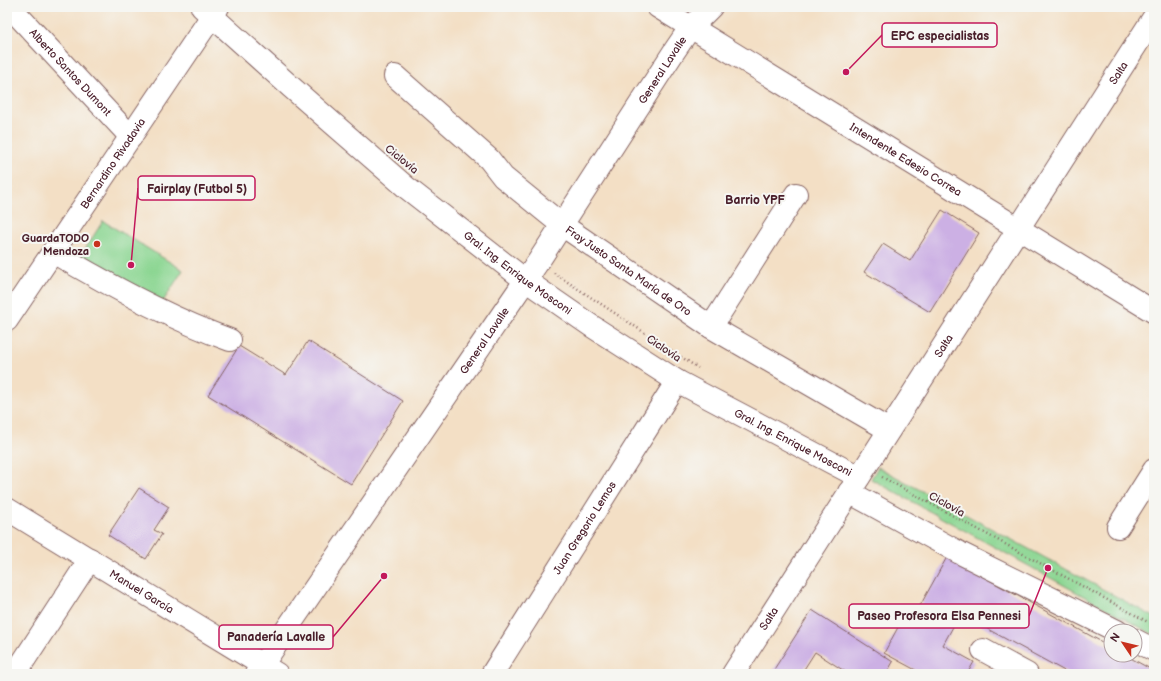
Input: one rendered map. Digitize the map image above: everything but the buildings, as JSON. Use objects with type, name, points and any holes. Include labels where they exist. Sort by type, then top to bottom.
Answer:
[{"type":"street","name":"Alberto Santos Dumont","points":[[10,7],[131,137]]},
{"type":"street","name":"Intendente Edesio Correa","points":[[658,7],[1154,312]]},
{"type":"street","name":"General Lavalle","points":[[265,671],[562,226],[690,28],[712,7]]},
{"type":"street","name":"Bernardino Rivadavia","points":[[7,320],[131,137],[210,10]]},
{"type":"street","name":"Gral. Ing. Enrique Mosconi","points":[[210,10],[407,188],[525,280],[590,325],[677,381],[858,479],[960,553],[1103,624]]},
{"type":"street","name":"Salta","points":[[733,674],[1017,228],[1154,17]]},
{"type":"street","name":"Fray Justo Santa María de Oro","points":[[395,76],[489,159],[499,172],[512,184],[562,226],[711,327],[889,430]]},
{"type":"street","points":[[711,327],[796,194]]},
{"type":"street","points":[[53,252],[194,327],[230,340]]},
{"type":"street","name":"Juan Gregorio Lemos","points":[[492,674],[677,381]]},
{"type":"street","points":[[1118,527],[1154,470]]},
{"type":"street","name":"Manuel García","points":[[7,509],[90,559],[265,671]]},
{"type":"street","points":[[15,674],[90,559]]},
{"type":"street","points":[[1143,644],[1154,650]]},
{"type":"street","points":[[983,650],[1028,674]]},
{"type":"path","name":"Ciclovía","points":[[858,479],[1154,626]]},
{"type":"green space","points":[[103,221],[183,270],[159,308],[78,260]]},
{"type":"green space","points":[[878,467],[1154,617],[1154,635],[1143,629],[1143,623],[1132,623],[871,479]]},
{"type":"place","name":"EPC especialistas","points":[[846,72]]},
{"type":"place","name":"GuardaTODO Mendoza","points":[[97,244]]},
{"type":"place","name":"Fairplay (Futbol 5)","points":[[131,265]]},
{"type":"place","name":"Paseo Profesora Elsa Pennesi","points":[[1048,568]]},
{"type":"place","name":"Panadería Lavalle","points":[[384,576]]},
{"type":"district","name":"Barrio YPF","points":[[755,200]]}]
